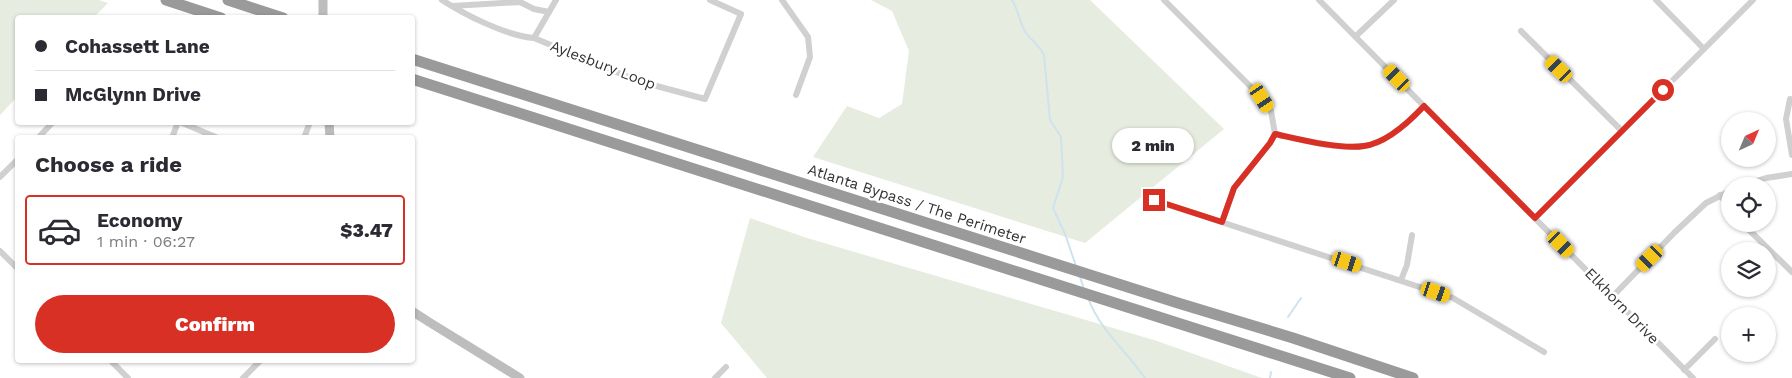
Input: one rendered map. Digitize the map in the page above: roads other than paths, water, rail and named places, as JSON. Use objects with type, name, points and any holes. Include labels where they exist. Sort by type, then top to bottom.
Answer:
[{"type":"highway","points":[[166,0],[212,15]]},
{"type":"highway","points":[[228,0],[274,15]]},
{"type":"highway","name":"Atlanta Bypass / The Perimeter","points":[[415,60],[1293,338],[1413,378]]},
{"type":"highway","points":[[415,80],[1350,378]]},
{"type":"street","points":[[322,0],[323,15]]},
{"type":"street","name":"Aylesbury Loop","points":[[442,0],[482,21],[525,37],[534,38],[638,80],[705,99],[741,14],[710,0]]},
{"type":"street","points":[[534,38],[556,0]]},
{"type":"street","points":[[782,0],[808,36],[810,57],[796,95]]},
{"type":"street","points":[[1164,0],[1262,98],[1271,111],[1275,134],[1234,188],[1222,222]]},
{"type":"street","name":"Elkhorn Drive","points":[[1319,0],[1693,378]]},
{"type":"street","points":[[1356,36],[1394,0]]},
{"type":"street","points":[[1656,0],[1704,49]]},
{"type":"street","points":[[1535,218],[1753,0]]},
{"type":"street","points":[[452,6],[520,2],[534,9],[549,12]]},
{"type":"street","points":[[1521,31],[1622,131]]},
{"type":"street","points":[[1790,99],[1786,118],[1792,155]]},
{"type":"street","points":[[1275,134],[1340,146],[1363,146],[1382,140],[1412,118],[1424,106]]},
{"type":"street","points":[[41,135],[50,125]]},
{"type":"street","points":[[186,125],[211,135]]},
{"type":"street","points":[[0,177],[15,162]]},
{"type":"street","points":[[1772,177],[1792,174]]},
{"type":"street","points":[[1612,297],[1675,232],[1706,203],[1720,195]]},
{"type":"street","points":[[1154,200],[1453,298],[1544,352]]},
{"type":"street","points":[[1751,232],[1792,272]]},
{"type":"street","points":[[1401,280],[1410,252],[1412,235]]},
{"type":"street","points":[[0,251],[15,266]]},
{"type":"street","points":[[415,313],[520,378]]},
{"type":"street","points":[[1684,370],[1715,339]]},
{"type":"street","points":[[113,363],[128,378]]},
{"type":"street","points":[[243,378],[258,363]]},
{"type":"street","points":[[715,378],[726,367]]},
{"type":"waterway","points":[[1012,0],[1026,33],[1044,55],[1050,120],[1061,137],[1063,177],[1053,208],[1065,234],[1076,266]]},
{"type":"waterway","points":[[1080,277],[1084,289]]},
{"type":"waterway","points":[[1088,298],[1093,310],[1106,330],[1145,378]]},
{"type":"waterway","points":[[1288,317],[1301,298]]},
{"type":"waterway","points":[[1270,378],[1271,372]]}]
